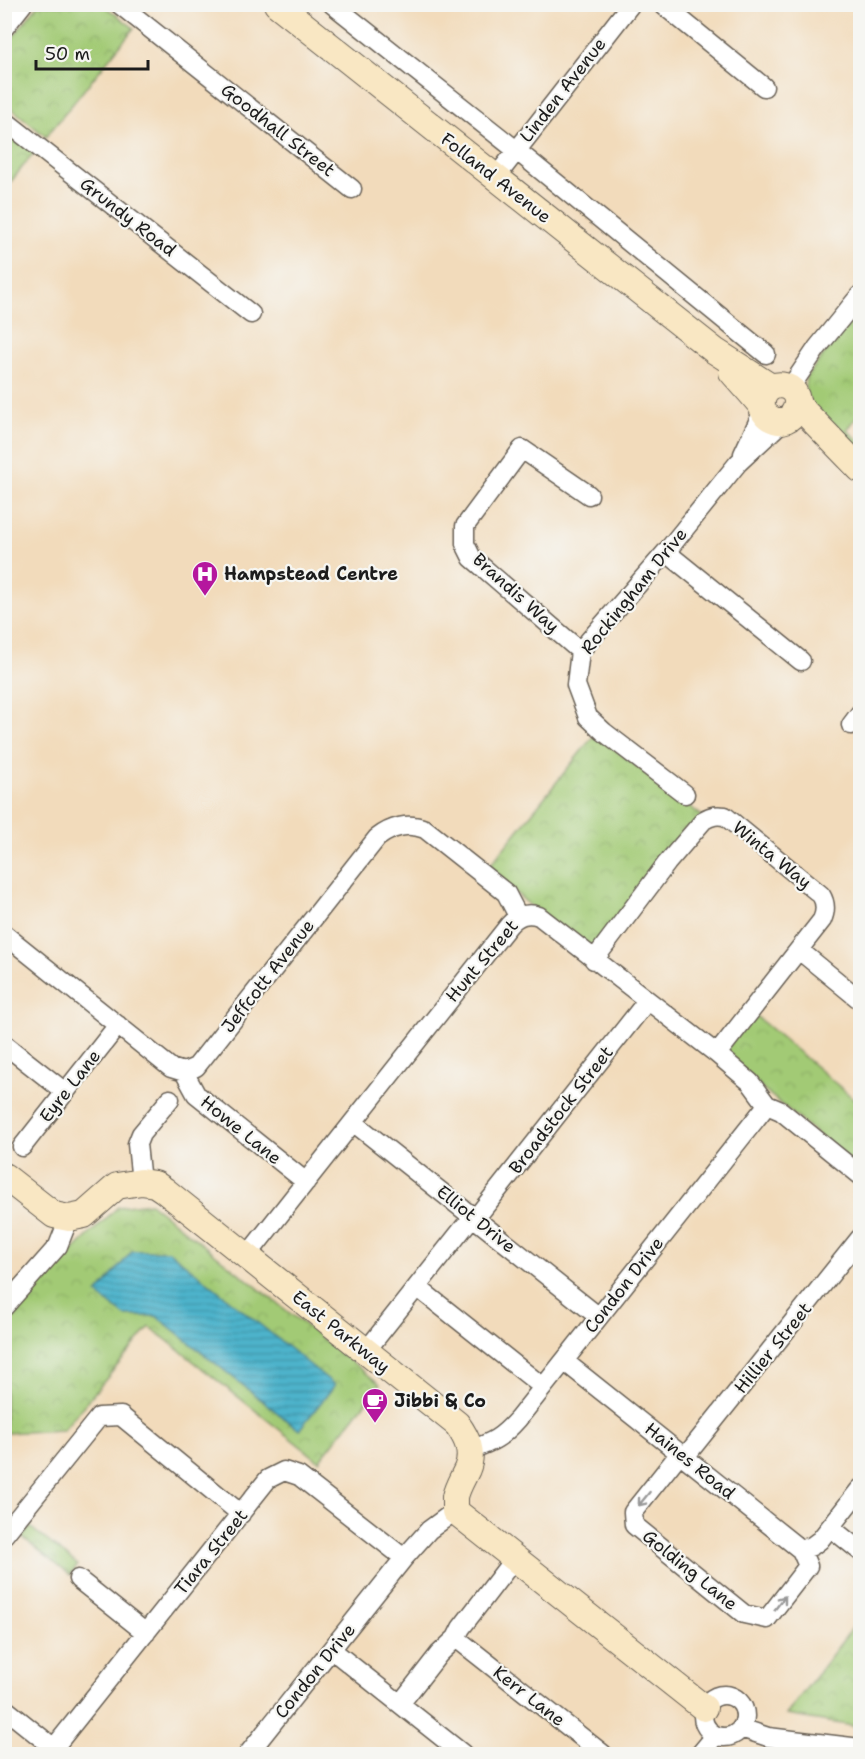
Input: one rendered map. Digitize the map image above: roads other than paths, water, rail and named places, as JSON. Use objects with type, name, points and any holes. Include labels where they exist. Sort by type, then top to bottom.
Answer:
[{"type":"street","points":[[4,28],[23,4]]},
{"type":"street","name":"Goodhall Street","points":[[119,4],[352,189]]},
{"type":"street","name":"Folland Avenue","points":[[277,4],[854,464]]},
{"type":"street","name":"Folland Avenue","points":[[332,4],[516,150],[766,354]]},
{"type":"street","name":"Linden Avenue","points":[[496,177],[631,4]]},
{"type":"street","points":[[662,4],[764,87]]},
{"type":"street","name":"Grundy Road","points":[[4,120],[251,314]]},
{"type":"street","name":"Rockingham Drive","points":[[685,795],[588,717],[576,685],[580,651],[666,552],[738,463],[817,348],[861,295]]},
{"type":"street","name":"Brandis Way","points":[[580,651],[472,558],[465,544],[465,526],[522,449],[589,495]]},
{"type":"street","points":[[666,552],[801,661]]},
{"type":"street","name":"Winta Way","points":[[594,960],[704,820],[717,815],[725,816],[821,895],[825,908],[822,920],[717,1054]]},
{"type":"street","name":"Jeffcott Avenue","points":[[184,1072],[196,1067],[377,838],[386,831],[396,827],[418,826],[432,834],[506,893],[518,916]]},
{"type":"street","name":"Hunt Street","points":[[247,1256],[518,916],[528,914],[539,916],[717,1054],[750,1082],[767,1105]]},
{"type":"street","points":[[4,934],[171,1068],[184,1072]]},
{"type":"street","points":[[799,950],[861,1000]]},
{"type":"street","name":"Broadstock Street","points":[[366,1351],[647,1001]]},
{"type":"street","name":"Eyre Lane","points":[[21,1147],[118,1025]]},
{"type":"street","points":[[4,1044],[65,1092]]},
{"type":"street","name":"Howe Lane","points":[[184,1072],[196,1094],[306,1182]]},
{"type":"street","points":[[4,1176],[54,1215],[69,1218],[84,1215],[117,1186],[141,1182],[137,1144],[141,1134],[170,1099]]},
{"type":"street","points":[[767,1105],[781,1111],[861,1175]]},
{"type":"street","name":"Condon Drive","points":[[470,1450],[490,1443],[504,1434],[767,1105]]},
{"type":"street","name":"Elliot Drive","points":[[353,1122],[599,1317]]},
{"type":"street","name":"East Parkway","points":[[141,1182],[155,1184],[164,1190],[457,1424],[467,1438],[470,1450]]},
{"type":"street","points":[[4,1307],[58,1246],[69,1218]]},
{"type":"street","name":"Hillier Street","points":[[683,1455],[861,1238]]},
{"type":"street","points":[[417,1287],[543,1387]]},
{"type":"street","name":"Haines Road","points":[[564,1361],[683,1455],[805,1558]]},
{"type":"street","points":[[4,1535],[99,1417],[121,1416],[241,1514]]},
{"type":"street","points":[[470,1450],[468,1467],[455,1497],[455,1511],[704,1708]]},
{"type":"street","name":"Golding Lane","points":[[683,1455],[633,1512],[634,1525],[744,1614],[767,1619],[805,1558]]},
{"type":"street","name":"Tiara Street","points":[[52,1751],[268,1479],[284,1471],[298,1476],[404,1558]]},
{"type":"street","points":[[805,1558],[812,1546],[820,1540],[861,1489]]},
{"type":"street","name":"Condon Drive","points":[[248,1755],[404,1558],[429,1530],[455,1511]]},
{"type":"street","points":[[830,1527],[861,1551]]},
{"type":"street","points":[[400,1704],[439,1654],[456,1638],[461,1628],[514,1559]]},
{"type":"street","points":[[78,1579],[146,1633]]},
{"type":"street","name":"Kerr Lane","points":[[456,1638],[603,1755]]},
{"type":"street","points":[[332,1650],[400,1704],[455,1752]]},
{"type":"street","points":[[722,1694],[734,1697],[742,1705],[744,1711],[745,1717],[741,1728],[730,1737],[715,1736],[704,1724],[702,1716],[704,1708],[706,1703],[716,1696],[722,1694]]},
{"type":"street","points":[[4,1708],[52,1751]]},
{"type":"street","points":[[741,1728],[768,1737],[853,1750]]},
{"type":"street","points":[[700,1755],[715,1736]]},
{"type":"water","points":[[132,1251],[169,1251],[335,1385],[299,1430],[156,1316],[125,1316],[97,1294]]},
{"type":"place","name":"Hampstead Centre","points":[[205,597]]},
{"type":"place","name":"Jibbi & Co","points":[[375,1424]]}]
